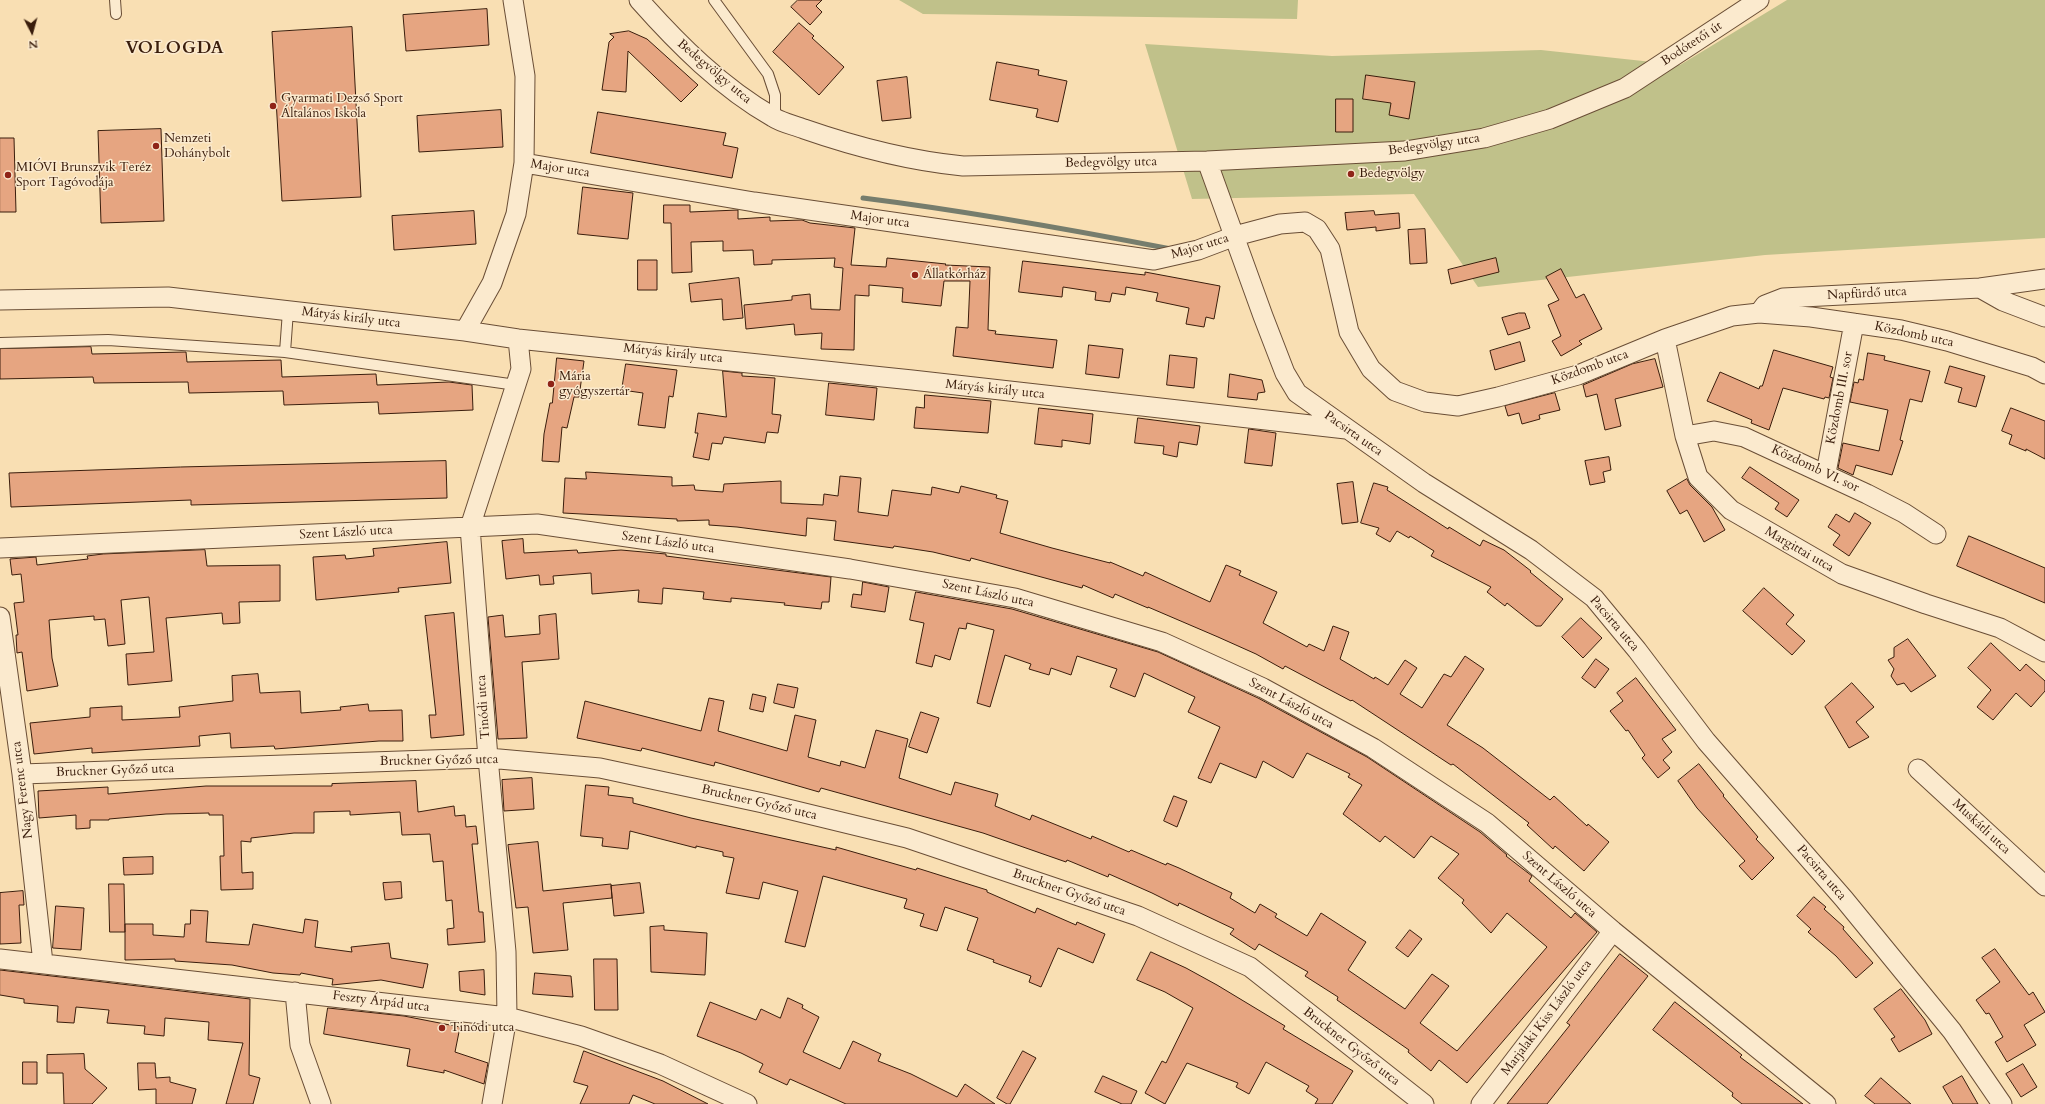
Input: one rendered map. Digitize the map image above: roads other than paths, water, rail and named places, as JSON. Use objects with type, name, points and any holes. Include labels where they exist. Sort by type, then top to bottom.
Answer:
[{"type":"street","points":[[465,331],[492,283],[516,214],[524,163],[525,76],[513,0]]},
{"type":"street","name":"Bedegvölgy utca","points":[[639,0],[669,34],[737,94],[775,118],[828,137],[934,163],[964,166],[1207,161],[1405,151],[1484,138],[1550,120],[1625,88]]},
{"type":"street","name":"Bodótetői út","points":[[1625,88],[1759,0]]},
{"type":"street","name":"Pacsirta utca","points":[[1207,161],[1285,373],[1297,393],[1424,483],[1530,550],[1594,598],[1637,650],[1706,741],[1844,899],[1952,1032],[2002,1104]]},
{"type":"street","name":"Major utca","points":[[524,163],[754,202],[1154,260],[1198,250],[1235,236]]},
{"type":"street","name":"Közdomb utca","points":[[1235,236],[1280,224],[1305,222],[1316,229],[1330,249],[1349,332],[1371,368],[1395,391],[1425,402],[1458,406],[1578,376],[1665,339],[1732,316],[1759,313],[1854,323],[1901,330],[1947,341],[2032,367],[2045,374]]},
{"type":"street","name":"Napfürdő utca","points":[[1759,313],[1765,305],[1783,298],[1980,288],[2045,279]]},
{"type":"street","points":[[1980,288],[2003,301],[2045,317]]},
{"type":"street","name":"Mátyás király utca","points":[[0,300],[168,297],[465,331],[518,340],[912,380],[1346,429]]},
{"type":"street","name":"Közdomb III. sor","points":[[1826,474],[1854,323]]},
{"type":"street","name":"Margittai utca","points":[[1665,339],[1685,436],[1698,477],[1731,510],[1842,574],[1926,604],[2000,628],[2045,652]]},
{"type":"street","name":"Tinódi utca","points":[[492,1104],[507,1018],[506,952],[488,758],[470,527],[521,369],[518,340]]},
{"type":"street","name":"Közdomb VI. sor","points":[[1685,436],[1714,431],[1744,437],[1826,474],[1904,513],[1936,534]]},
{"type":"street","name":"Szent László utca","points":[[0,548],[537,524],[850,569],[1015,598],[1162,642],[1264,688],[1373,748],[1487,823],[1613,931],[1826,1104]]},
{"type":"street","name":"Nagy Ferenc utca","points":[[0,618],[22,774],[43,963]]},
{"type":"street","name":"Bruckner Győző utca","points":[[22,774],[488,758],[600,768],[763,803],[907,838],[1138,916],[1250,968],[1424,1104]]},
{"type":"street","name":"Muskátli utca","points":[[1918,769],[2045,886]]},
{"type":"street","name":"Marjalaki Kiss László utca","points":[[1481,1104],[1613,931]]},
{"type":"street","name":"Feszty Árpád utca","points":[[0,959],[295,992],[507,1018],[581,1036],[660,1064],[747,1104]]},
{"type":"street","points":[[295,992],[300,1045],[321,1104]]},
{"type":"lane","points":[[115,0],[116,14]]},
{"type":"lane","points":[[714,0],[768,74],[775,95],[775,118]]},
{"type":"lane","points":[[285,352],[288,311]]},
{"type":"lane","points":[[0,343],[108,340],[285,352],[516,385]]},
{"type":"waterway","points":[[863,198],[1017,221],[1171,249]]},
{"type":"place","name":"Gyarmati Dezső Sport Általános Iskola","points":[[273,106]]},
{"type":"place","name":"Nemzeti Dohánybolt","points":[[156,146]]},
{"type":"place","name":"Bedegvölgy","points":[[1351,174]]},
{"type":"place","name":"MIÓVI Brunszvik Teréz Sport Tagóvodája","points":[[8,175]]},
{"type":"place","name":"Állatkórház","points":[[915,275]]},
{"type":"place","name":"Mária gyógyszertár","points":[[551,384]]},
{"type":"place","name":"Tinódi utca","points":[[442,1028]]},
{"type":"district","name":"VOLOGDA","points":[[175,49]]}]
